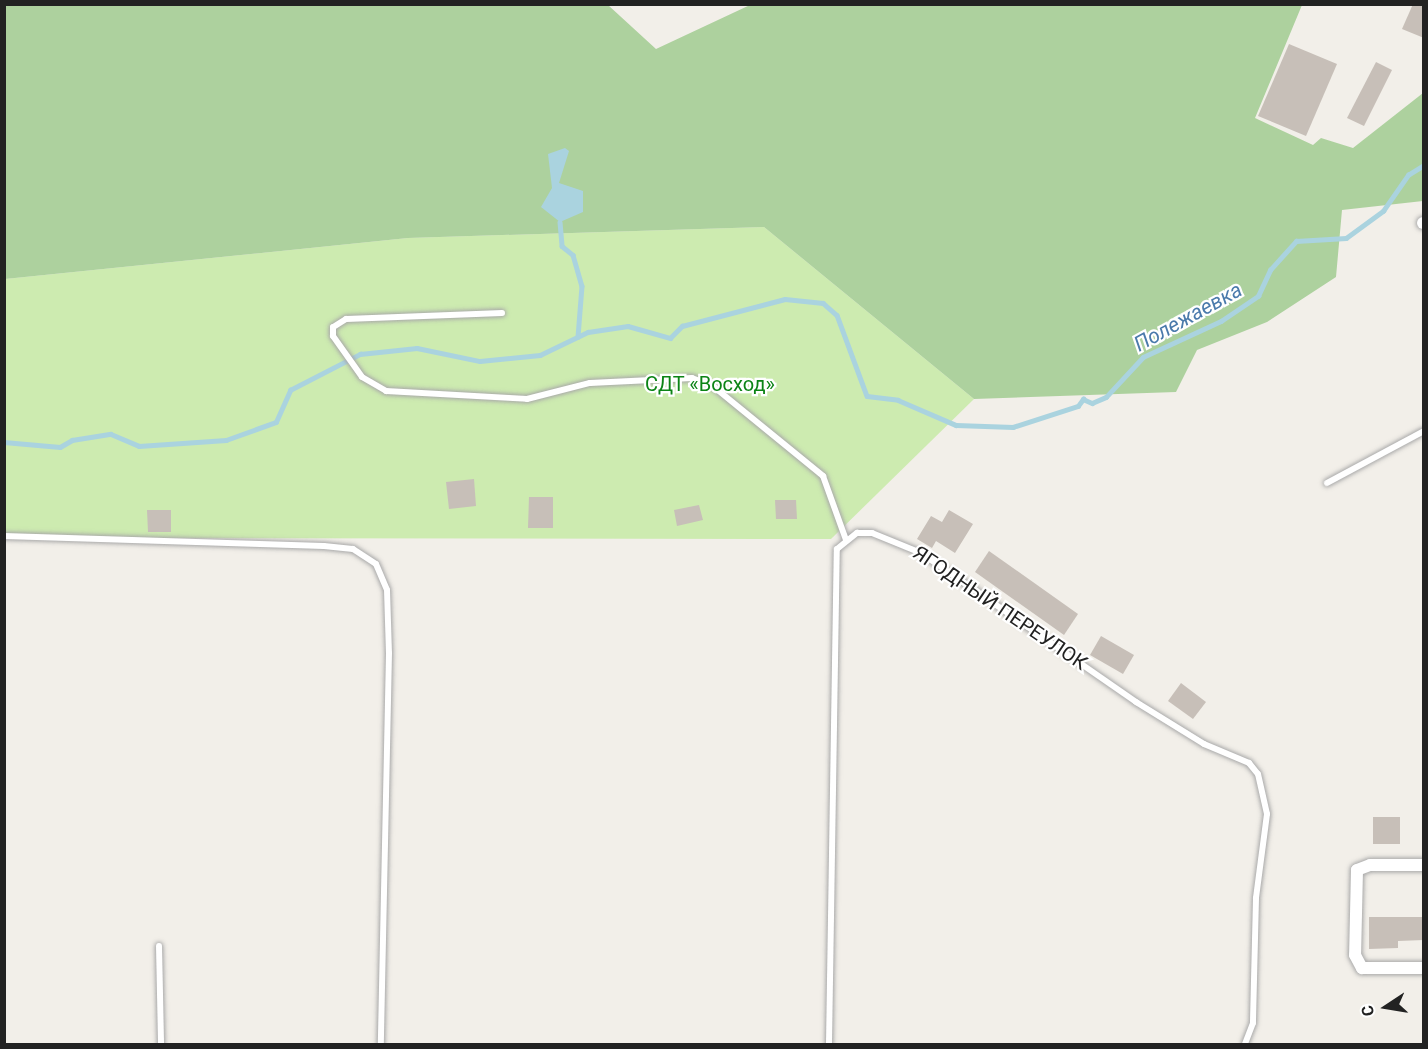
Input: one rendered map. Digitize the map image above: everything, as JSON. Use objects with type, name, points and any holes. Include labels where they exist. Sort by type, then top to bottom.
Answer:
[{"type":"street","points":[[1424,865],[1370,865],[1357,870],[1355,955],[1362,968],[1424,968]]},
{"type":"lane","points":[[502,313],[346,319],[333,327],[333,336],[362,377],[386,391],[527,399],[590,383],[692,378],[714,387],[823,476],[846,540],[837,549],[829,1044]]},
{"type":"lane","points":[[1327,483],[1424,431]]},
{"type":"lane","name":"ЯГОДНЫЙ ПЕРЕУЛОК","points":[[846,540],[872,533],[921,553],[1136,702],[1204,744],[1249,763],[1258,774],[1267,814],[1256,898],[1253,1023],[1245,1044]]},
{"type":"lane","points":[[4,536],[324,546],[353,549],[376,564],[387,590],[389,653],[381,1044]]},
{"type":"lane","points":[[159,946],[161,1044]]},
{"type":"green space","points":[[5,5],[608,5],[656,49],[750,5],[1302,5],[1255,118],[1313,145],[1321,138],[1353,148],[1423,93],[1423,201],[1342,210],[1336,277],[1267,322],[1197,350],[1176,392],[974,399],[764,227],[408,238],[5,279]]},
{"type":"green space","name":"СДТ «Восход»","points":[[764,227],[974,399],[831,539],[5,538],[5,279],[408,238]]},
{"type":"water","points":[[565,148],[569,151],[559,183],[583,191],[583,212],[560,222],[541,207],[552,188],[548,154]]},
{"type":"building","points":[[1413,4],[1424,4],[1424,38],[1402,29]]},
{"type":"building","points":[[1289,44],[1337,64],[1306,136],[1258,116]]},
{"type":"building","points":[[1376,62],[1392,70],[1364,126],[1347,118]]},
{"type":"building","points":[[474,479],[476,506],[449,509],[446,482]]},
{"type":"building","points":[[529,497],[553,497],[553,528],[528,528]]},
{"type":"building","points":[[775,500],[796,500],[797,519],[776,519]]},
{"type":"building","points":[[699,505],[703,520],[677,526],[674,510]]},
{"type":"building","points":[[147,510],[171,510],[171,532],[148,532]]},
{"type":"building","points":[[949,510],[973,524],[955,553],[936,541],[932,548],[917,539],[931,516],[942,522]]},
{"type":"building","points":[[989,551],[1078,614],[1064,635],[975,572]]},
{"type":"building","points":[[1101,636],[1134,655],[1123,674],[1090,655]]},
{"type":"building","points":[[1181,683],[1206,702],[1193,719],[1168,701]]},
{"type":"building","points":[[1373,817],[1400,817],[1400,844],[1373,844]]},
{"type":"building","points":[[1369,917],[1424,917],[1424,940],[1398,941],[1398,948],[1369,949]]},
{"type":"waterway","name":"Полежаевка","points":[[4,442],[60,447],[72,440],[111,434],[139,446],[226,440],[276,422],[290,390],[360,354],[417,348],[480,361],[540,355],[588,332],[628,326],[670,338],[682,326],[785,299],[823,303],[837,315],[867,396],[898,400],[956,425],[1013,427],[1078,406],[1083,399],[1092,403],[1106,397],[1143,357],[1221,321],[1258,296],[1270,270],[1296,241],[1346,238],[1383,211],[1408,175],[1424,165]]},
{"type":"waterway","name":"Полежаевка","points":[[560,222],[562,246],[573,255],[582,286],[578,337]]}]
